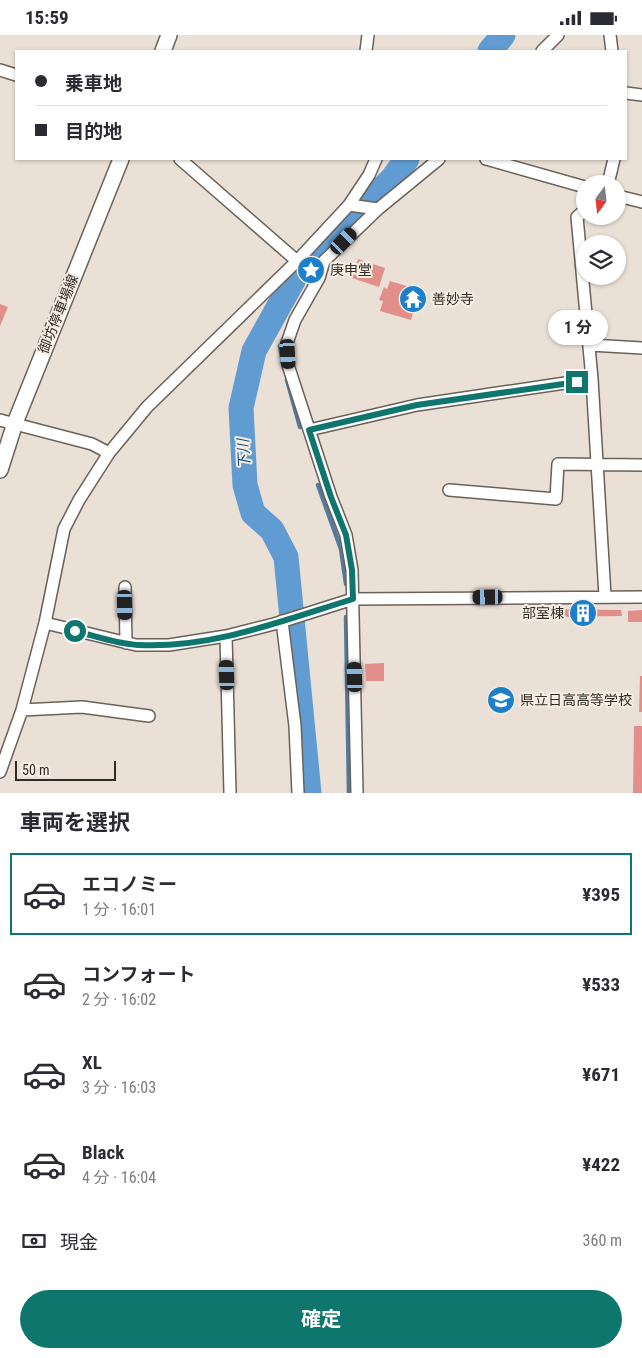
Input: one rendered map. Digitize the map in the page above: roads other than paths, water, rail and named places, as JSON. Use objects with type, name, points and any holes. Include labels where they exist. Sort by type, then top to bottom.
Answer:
[{"type":"main road","points":[[163,50],[169,35]]},
{"type":"main road","name":"御坊停車場線","points":[[0,470],[7,422],[121,160]]},
{"type":"street","points":[[366,50],[368,35]]},
{"type":"street","points":[[543,50],[558,35]]},
{"type":"street","points":[[610,35],[612,50]]},
{"type":"street","points":[[0,70],[15,75]]},
{"type":"street","points":[[627,93],[642,95]]},
{"type":"street","points":[[181,160],[297,261]]},
{"type":"street","points":[[0,772],[22,710],[44,623],[64,529],[78,500],[109,453],[147,407],[353,205],[376,160]]},
{"type":"street","points":[[357,793],[352,570],[346,535],[331,497],[288,365],[287,343],[295,320],[319,278],[324,261],[374,209],[438,160]]},
{"type":"street","points":[[490,160],[576,184]]},
{"type":"street","points":[[610,175],[614,160]]},
{"type":"street","points":[[626,198],[642,202]]},
{"type":"street","points":[[353,205],[374,209]]},
{"type":"street","points":[[578,225],[590,345],[605,596]]},
{"type":"street","points":[[590,345],[642,348]]},
{"type":"street","points":[[309,430],[417,405],[592,379]]},
{"type":"street","points":[[7,422],[92,444],[109,453]]},
{"type":"street","points":[[449,490],[556,499],[558,463],[597,466],[642,465]]},
{"type":"street","points":[[125,587],[126,643]]},
{"type":"street","points":[[44,623],[126,643],[169,645],[226,635],[282,621],[353,599],[642,597]]},
{"type":"street","points":[[282,621],[295,726],[298,793]]},
{"type":"street","points":[[226,635],[230,793]]},
{"type":"street","points":[[22,710],[82,707],[149,716]]},
{"type":"waterway","name":"下川","points":[[491,50],[503,35]]},
{"type":"waterway","name":"下川","points":[[309,793],[286,557],[272,530],[253,513],[245,485],[241,408],[254,351],[299,270],[392,179],[406,160]]},
{"type":"waterway","points":[[280,346],[283,363]]},
{"type":"waterway","points":[[287,380],[300,427]]},
{"type":"waterway","points":[[318,485],[341,549],[346,584]]},
{"type":"waterway","points":[[346,617],[349,793]]},
{"type":"place","name":"庚申堂","points":[[311,270]]},
{"type":"place","name":"善妙寺","points":[[413,299]]},
{"type":"place","name":"部室棟","points":[[583,613]]},
{"type":"place","name":"県立日高高等学校","points":[[501,700]]}]
